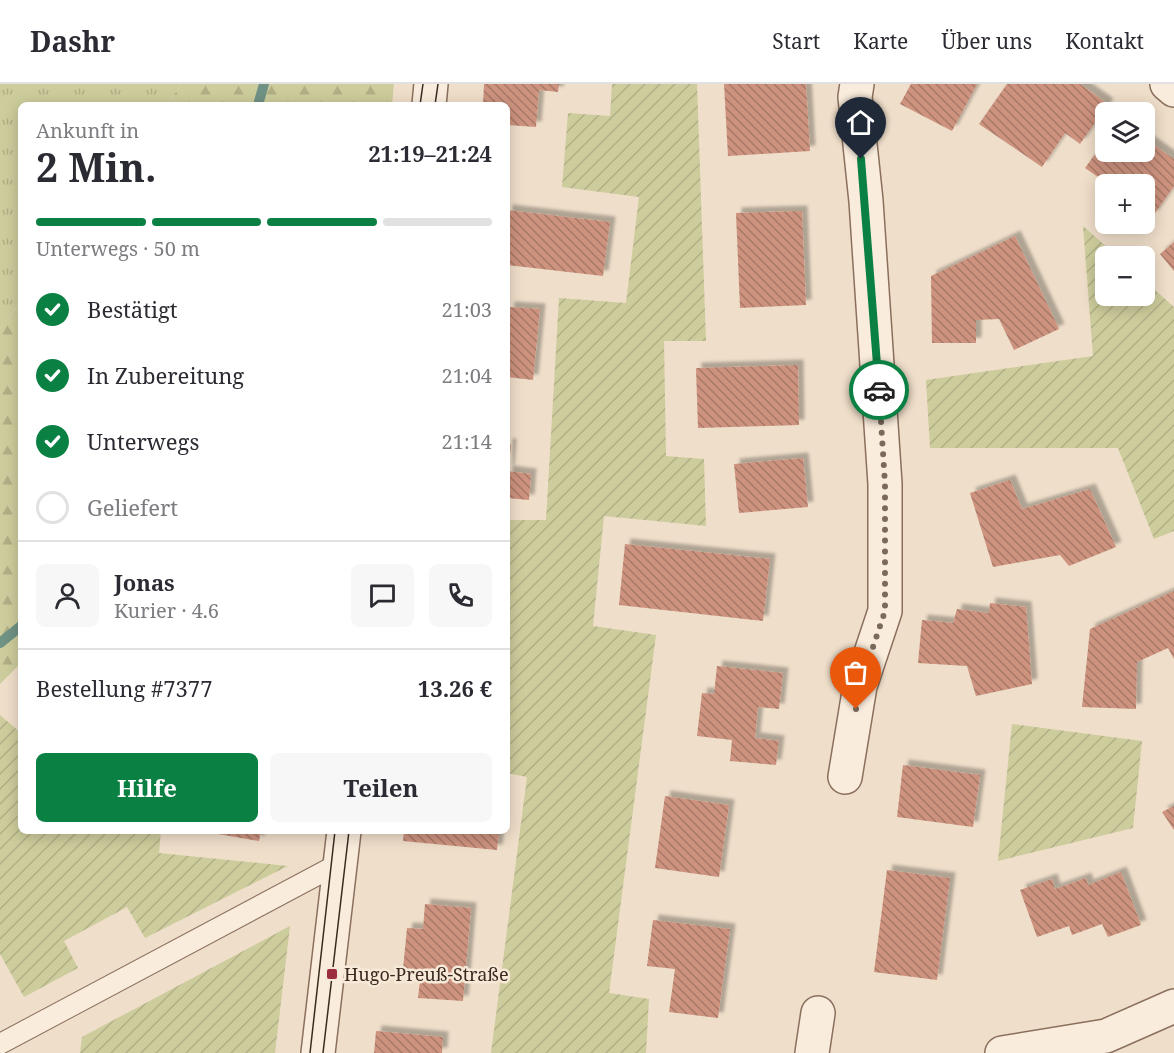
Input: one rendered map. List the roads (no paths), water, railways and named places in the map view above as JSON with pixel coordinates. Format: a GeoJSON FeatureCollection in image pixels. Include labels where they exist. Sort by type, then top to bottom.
{"type":"FeatureCollection","features":[{"type":"Feature","properties":{"kind":"street"},"geometry":{"type":"LineString","coordinates":[[429,102],[431,84]]}},
{"type":"Feature","properties":{"kind":"street"},"geometry":{"type":"LineString","coordinates":[[845,777],[860,686],[885,611],[885,484],[866,201],[855,97],[857,84]]}},
{"type":"Feature","properties":{"kind":"street"},"geometry":{"type":"LineString","coordinates":[[1167,84],[1174,90]]}},
{"type":"Feature","properties":{"kind":"street"},"geometry":{"type":"LineString","coordinates":[[318,1053],[344,834]]}},
{"type":"Feature","properties":{"kind":"street"},"geometry":{"type":"LineString","coordinates":[[1002,1053],[1106,1036],[1174,1006]]}},
{"type":"Feature","properties":{"kind":"street"},"geometry":{"type":"LineString","coordinates":[[812,1053],[818,1013]]}},
{"type":"Feature","properties":{"kind":"lane"},"geometry":{"type":"LineString","coordinates":[[0,1044],[340,863]]}},
{"type":"Feature","properties":{"kind":"waterway"},"geometry":{"type":"LineString","coordinates":[[259,102],[264,84]]}},
{"type":"Feature","properties":{"kind":"waterway"},"geometry":{"type":"LineString","coordinates":[[0,643],[18,628]]}},
{"type":"Feature","properties":{"kind":"tram line"},"geometry":{"type":"LineString","coordinates":[[420,102],[423,84]]}},
{"type":"Feature","properties":{"kind":"tram line"},"geometry":{"type":"LineString","coordinates":[[435,102],[438,84]]}},
{"type":"Feature","properties":{"kind":"tram line"},"geometry":{"type":"LineString","coordinates":[[310,1053],[335,834]]}},
{"type":"Feature","properties":{"kind":"tram line"},"geometry":{"type":"LineString","coordinates":[[323,1053],[349,834]]}},
{"type":"Feature","properties":{"kind":"place","name":"Hugo-Preuß-Straße"},"geometry":{"type":"Point","coordinates":[332,974]}}]}
